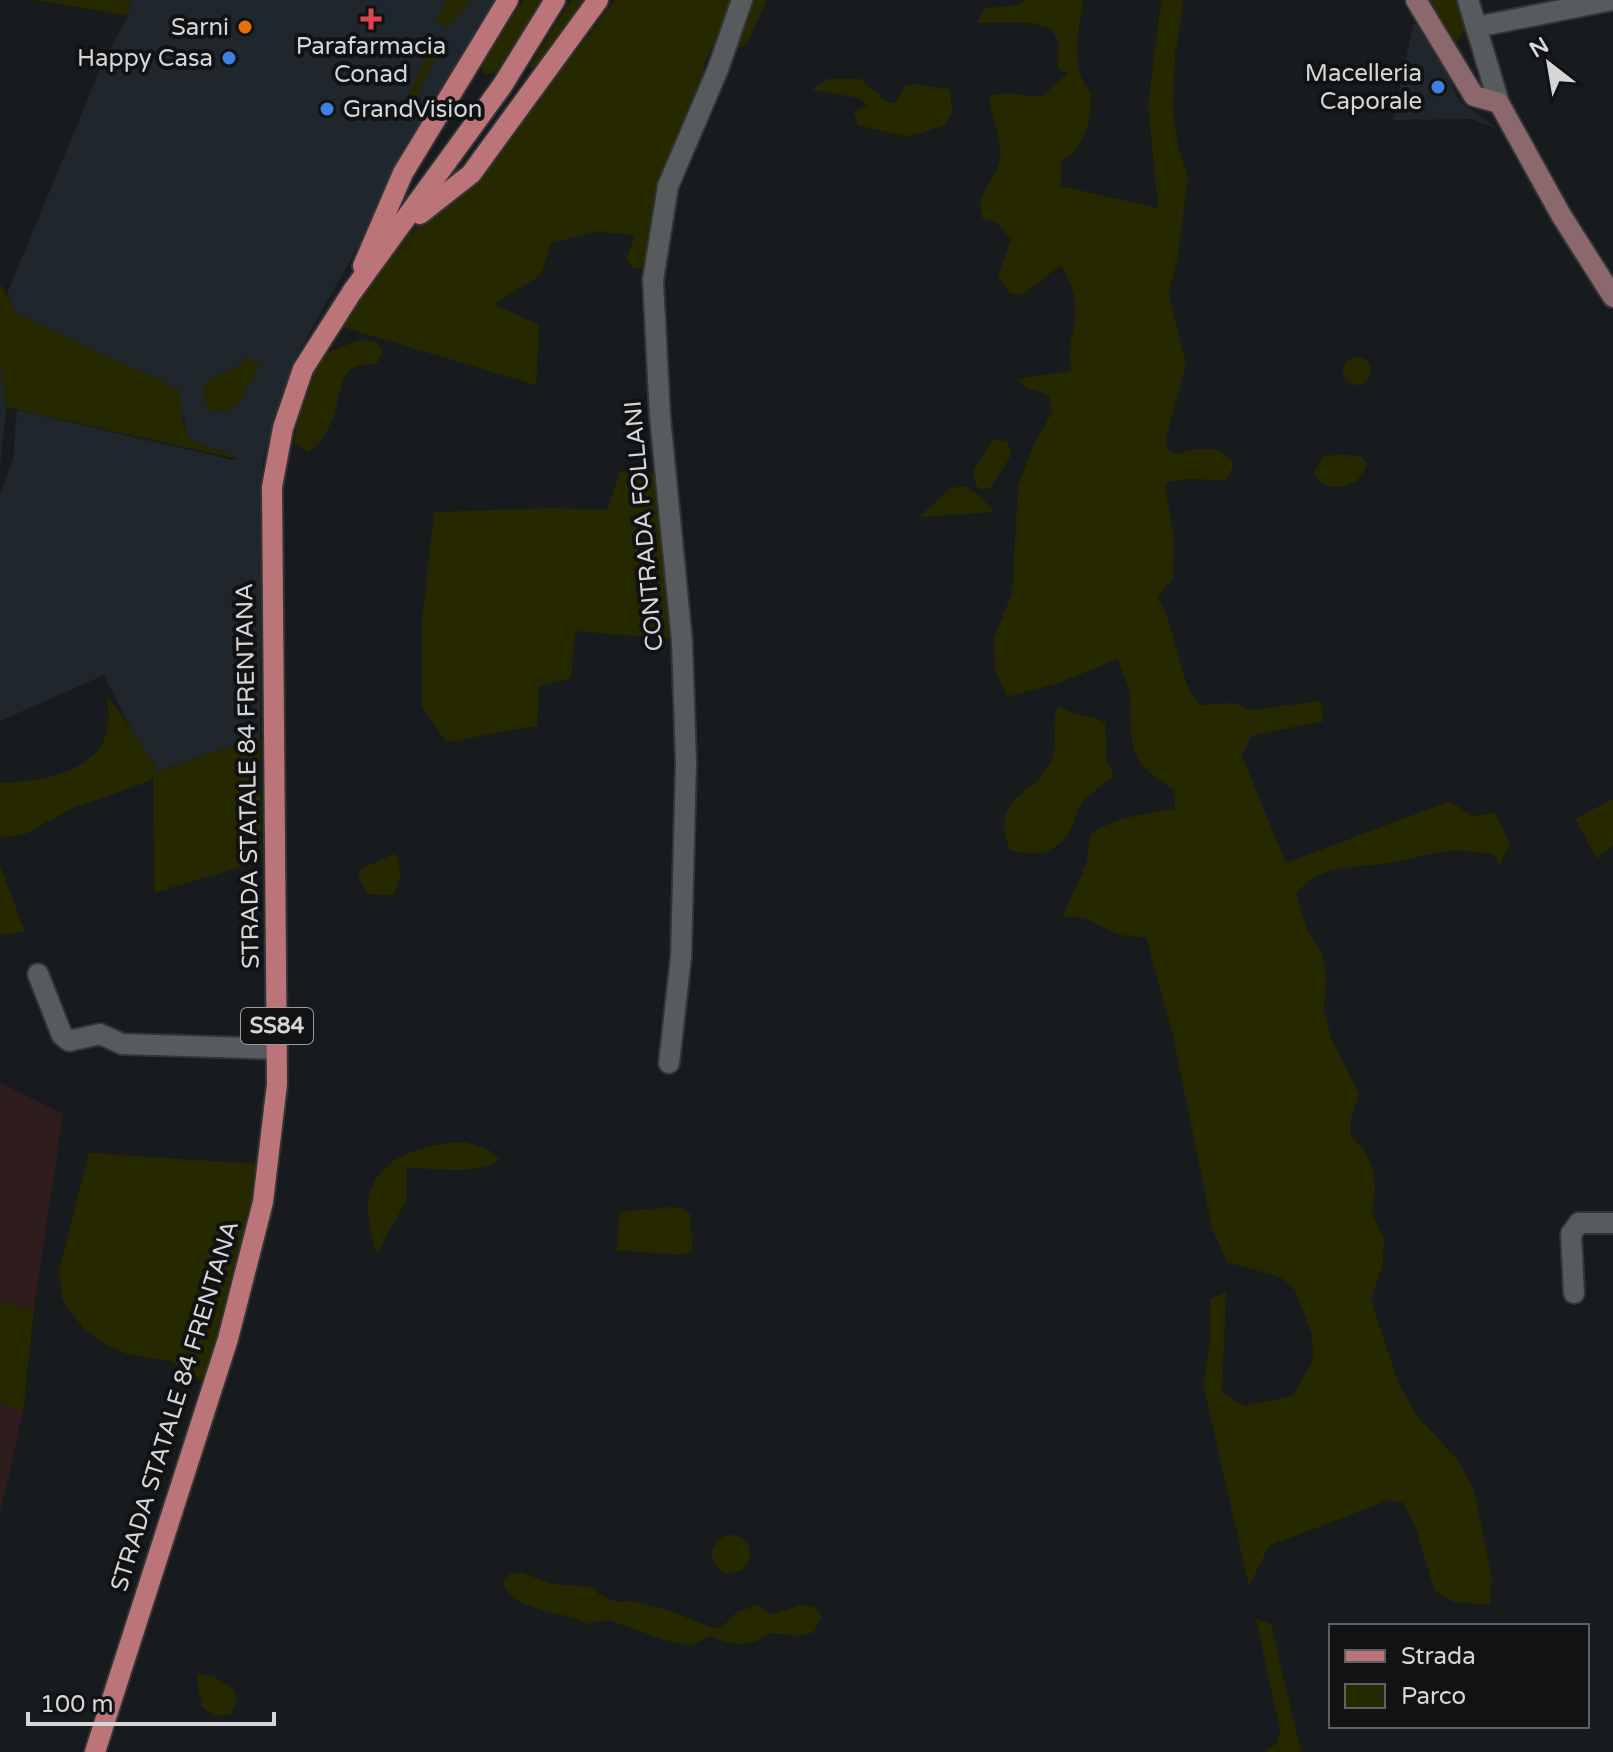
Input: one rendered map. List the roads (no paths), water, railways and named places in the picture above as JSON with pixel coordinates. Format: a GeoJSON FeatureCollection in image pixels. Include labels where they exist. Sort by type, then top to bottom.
{"type":"FeatureCollection","features":[{"type":"Feature","properties":{"kind":"main road"},"geometry":{"type":"LineString","coordinates":[[352,292],[403,173],[508,0]]}},
{"type":"Feature","properties":{"kind":"main road","name":"STRADA STATALE 84 FRENTANA"},"geometry":{"type":"LineString","coordinates":[[95,1752],[228,1339],[263,1202],[277,1084],[272,487],[283,428],[303,369],[352,292],[401,229],[502,86],[555,0]]}},
{"type":"Feature","properties":{"kind":"main road"},"geometry":{"type":"LineString","coordinates":[[401,229],[471,174],[598,0]]}},
{"type":"Feature","properties":{"kind":"main road"},"geometry":{"type":"LineString","coordinates":[[1416,0],[1474,96],[1499,103],[1561,215],[1613,297]]}},
{"type":"Feature","properties":{"kind":"street","name":"CONTRADA FOLLANI"},"geometry":{"type":"LineString","coordinates":[[669,1063],[681,957],[686,763],[682,641],[659,403],[653,280],[668,186],[718,69],[742,0]]}},
{"type":"Feature","properties":{"kind":"street"},"geometry":{"type":"LineString","coordinates":[[1468,0],[1499,103]]}},
{"type":"Feature","properties":{"kind":"street"},"geometry":{"type":"LineString","coordinates":[[1476,27],[1612,0]]}},
{"type":"Feature","properties":{"kind":"street"},"geometry":{"type":"LineString","coordinates":[[38,974],[62,1035],[69,1041],[100,1034],[122,1044],[277,1049]]}},
{"type":"Feature","properties":{"kind":"street"},"geometry":{"type":"LineString","coordinates":[[1574,1293],[1571,1234],[1579,1223],[1613,1223]]}},
{"type":"Feature","properties":{"kind":"place","name":"Parafarmacia Conad"},"geometry":{"type":"Point","coordinates":[371,19]}},
{"type":"Feature","properties":{"kind":"place","name":"Sarni"},"geometry":{"type":"Point","coordinates":[245,27]}},
{"type":"Feature","properties":{"kind":"place","name":"Happy Casa"},"geometry":{"type":"Point","coordinates":[229,58]}},
{"type":"Feature","properties":{"kind":"place","name":"Macelleria Caporale"},"geometry":{"type":"Point","coordinates":[1438,87]}},
{"type":"Feature","properties":{"kind":"place","name":"GrandVision"},"geometry":{"type":"Point","coordinates":[327,109]}}]}
